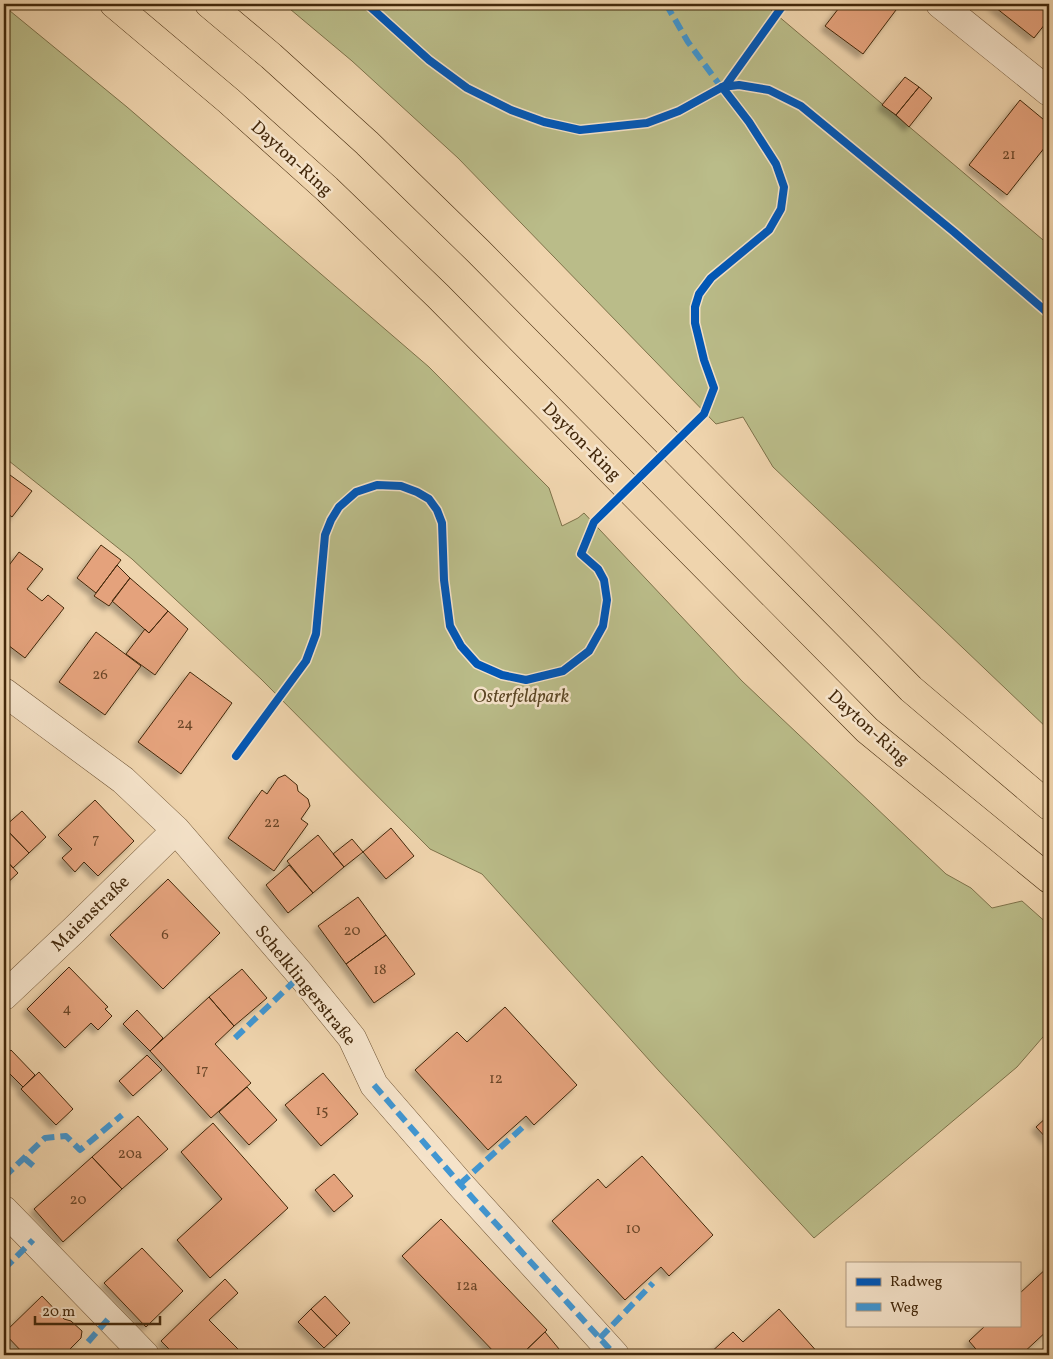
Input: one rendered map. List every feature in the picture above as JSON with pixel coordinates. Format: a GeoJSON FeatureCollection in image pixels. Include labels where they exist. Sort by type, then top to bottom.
{"type":"FeatureCollection","features":[{"type":"Feature","properties":{"kind":"highway","name":"Dayton-Ring"},"geometry":{"type":"LineString","coordinates":[[114,4],[327,188],[444,303],[867,730],[1049,879]]}},
{"type":"Feature","properties":{"kind":"highway"},"geometry":{"type":"LineString","coordinates":[[210,4],[271,56],[367,143],[479,252],[911,689],[1049,806]]}},
{"type":"Feature","properties":{"kind":"street"},"geometry":{"type":"LineString","coordinates":[[940,4],[1049,92]]}},
{"type":"Feature","properties":{"kind":"street","name":"Schelklingerstraße"},"geometry":{"type":"LineString","coordinates":[[4,692],[123,780],[176,830],[301,975],[349,1034],[374,1085],[614,1355]]}},
{"type":"Feature","properties":{"kind":"street","name":"Maienstraße"},"geometry":{"type":"LineString","coordinates":[[4,996],[176,830]]}},
{"type":"Feature","properties":{"kind":"street"},"geometry":{"type":"LineString","coordinates":[[4,1210],[145,1355]]}},
{"type":"Feature","properties":{"kind":"green space"},"geometry":{"type":"Polygon","coordinates":[[[284,4],[400,4],[408,10],[413,4],[764,4],[1049,245],[1049,730],[773,467],[743,417],[716,424],[458,158],[352,61],[284,4]]]}},
{"type":"Feature","properties":{"kind":"green space","name":"Osterfeldpark"},"geometry":{"type":"Polygon","coordinates":[[[4,6],[127,107],[429,367],[549,488],[562,526],[584,513],[742,681],[946,874],[971,888],[992,908],[1022,901],[1049,925],[1049,1030],[1017,1067],[814,1238],[659,1071],[482,874],[430,849],[261,679],[132,559],[4,457],[4,6]]]}},
{"type":"Feature","properties":{"kind":"building"},"geometry":{"type":"Polygon","coordinates":[[[842,4],[896,4],[899,6],[863,54],[825,26],[842,4]]]}},
{"type":"Feature","properties":{"kind":"building"},"geometry":{"type":"Polygon","coordinates":[[[991,4],[1049,4],[1049,19],[1034,38],[991,4]]]}},
{"type":"Feature","properties":{"kind":"building"},"geometry":{"type":"Polygon","coordinates":[[[905,77],[919,87],[896,115],[882,105],[905,77]]]}},
{"type":"Feature","properties":{"kind":"building"},"geometry":{"type":"Polygon","coordinates":[[[919,87],[932,98],[909,127],[896,115],[919,87]]]}},
{"type":"Feature","properties":{"kind":"building"},"geometry":{"type":"Polygon","coordinates":[[[1020,100],[1049,124],[1049,142],[1007,195],[969,165],[1020,100]]]}},
{"type":"Feature","properties":{"kind":"building"},"geometry":{"type":"Polygon","coordinates":[[[10,475],[32,491],[12,517],[4,511],[4,484],[10,475]]]}},
{"type":"Feature","properties":{"kind":"building"},"geometry":{"type":"Polygon","coordinates":[[[101,545],[121,560],[96,593],[77,578],[101,545]]]}},
{"type":"Feature","properties":{"kind":"building"},"geometry":{"type":"Polygon","coordinates":[[[19,552],[43,569],[27,589],[42,601],[48,595],[64,608],[25,658],[4,642],[4,572],[19,552]]]}},
{"type":"Feature","properties":{"kind":"building"},"geometry":{"type":"Polygon","coordinates":[[[117,565],[130,578],[109,606],[94,596],[117,565]]]}},
{"type":"Feature","properties":{"kind":"building"},"geometry":{"type":"Polygon","coordinates":[[[130,578],[168,611],[149,633],[112,601],[130,578]]]}},
{"type":"Feature","properties":{"kind":"building"},"geometry":{"type":"Polygon","coordinates":[[[168,611],[188,629],[155,675],[126,654],[145,629],[149,633],[168,611]]]}},
{"type":"Feature","properties":{"kind":"building"},"geometry":{"type":"Polygon","coordinates":[[[96,632],[141,666],[105,715],[59,682],[96,632]]]}},
{"type":"Feature","properties":{"kind":"building"},"geometry":{"type":"Polygon","coordinates":[[[190,672],[232,703],[181,774],[138,742],[190,672]]]}},
{"type":"Feature","properties":{"kind":"building"},"geometry":{"type":"Polygon","coordinates":[[[285,775],[297,785],[298,791],[308,799],[310,806],[301,819],[308,824],[274,871],[228,838],[262,790],[267,794],[278,778],[285,775]]]}},
{"type":"Feature","properties":{"kind":"building"},"geometry":{"type":"Polygon","coordinates":[[[95,800],[134,841],[98,876],[84,862],[75,872],[62,858],[72,849],[58,835],[95,800]]]}},
{"type":"Feature","properties":{"kind":"building"},"geometry":{"type":"Polygon","coordinates":[[[22,811],[46,837],[29,853],[4,827],[22,811]]]}},
{"type":"Feature","properties":{"kind":"building"},"geometry":{"type":"Polygon","coordinates":[[[4,827],[29,853],[13,868],[4,858],[4,827]]]}},
{"type":"Feature","properties":{"kind":"building"},"geometry":{"type":"Polygon","coordinates":[[[391,828],[414,856],[386,879],[363,852],[391,828]]]}},
{"type":"Feature","properties":{"kind":"building"},"geometry":{"type":"Polygon","coordinates":[[[318,835],[344,867],[313,893],[287,861],[318,835]]]}},
{"type":"Feature","properties":{"kind":"building"},"geometry":{"type":"Polygon","coordinates":[[[352,839],[363,852],[344,867],[333,854],[352,839]]]}},
{"type":"Feature","properties":{"kind":"building"},"geometry":{"type":"Polygon","coordinates":[[[4,858],[18,873],[4,886],[4,858]]]}},
{"type":"Feature","properties":{"kind":"building"},"geometry":{"type":"Polygon","coordinates":[[[289,865],[313,893],[288,913],[266,885],[289,865]]]}},
{"type":"Feature","properties":{"kind":"building"},"geometry":{"type":"Polygon","coordinates":[[[168,879],[220,933],[163,989],[110,935],[168,879]]]}},
{"type":"Feature","properties":{"kind":"building"},"geometry":{"type":"Polygon","coordinates":[[[358,897],[386,935],[346,964],[318,926],[358,897]]]}},
{"type":"Feature","properties":{"kind":"building"},"geometry":{"type":"Polygon","coordinates":[[[386,935],[415,974],[374,1003],[346,964],[386,935]]]}},
{"type":"Feature","properties":{"kind":"building"},"geometry":{"type":"Polygon","coordinates":[[[69,967],[108,1007],[105,1009],[112,1016],[98,1030],[91,1023],[65,1048],[27,1009],[69,967]]]}},
{"type":"Feature","properties":{"kind":"building"},"geometry":{"type":"Polygon","coordinates":[[[242,969],[267,998],[234,1026],[209,997],[242,969]]]}},
{"type":"Feature","properties":{"kind":"building"},"geometry":{"type":"Polygon","coordinates":[[[209,997],[234,1026],[215,1044],[251,1083],[211,1118],[150,1051],[209,997]]]}},
{"type":"Feature","properties":{"kind":"building"},"geometry":{"type":"Polygon","coordinates":[[[505,1007],[577,1085],[534,1125],[526,1116],[488,1150],[415,1070],[457,1032],[467,1042],[505,1007]]]}},
{"type":"Feature","properties":{"kind":"building"},"geometry":{"type":"Polygon","coordinates":[[[137,1010],[163,1038],[150,1051],[123,1024],[137,1010]]]}},
{"type":"Feature","properties":{"kind":"building"},"geometry":{"type":"Polygon","coordinates":[[[11,1050],[35,1075],[23,1087],[4,1068],[4,1056],[11,1050]]]}},
{"type":"Feature","properties":{"kind":"building"},"geometry":{"type":"Polygon","coordinates":[[[147,1055],[162,1070],[133,1096],[119,1081],[147,1055]]]}},
{"type":"Feature","properties":{"kind":"building"},"geometry":{"type":"Polygon","coordinates":[[[39,1072],[73,1109],[56,1125],[21,1089],[39,1072]]]}},
{"type":"Feature","properties":{"kind":"building"},"geometry":{"type":"Polygon","coordinates":[[[323,1073],[358,1114],[321,1146],[285,1105],[323,1073]]]}},
{"type":"Feature","properties":{"kind":"building"},"geometry":{"type":"Polygon","coordinates":[[[247,1087],[277,1120],[249,1145],[219,1112],[247,1087]]]}},
{"type":"Feature","properties":{"kind":"building"},"geometry":{"type":"Polygon","coordinates":[[[1049,1115],[1049,1141],[1036,1127],[1049,1115]]]}},
{"type":"Feature","properties":{"kind":"building"},"geometry":{"type":"Polygon","coordinates":[[[138,1116],[168,1149],[122,1189],[92,1157],[138,1116]]]}},
{"type":"Feature","properties":{"kind":"building"},"geometry":{"type":"Polygon","coordinates":[[[213,1123],[288,1208],[210,1278],[177,1240],[222,1199],[181,1152],[213,1123]]]}},
{"type":"Feature","properties":{"kind":"building"},"geometry":{"type":"Polygon","coordinates":[[[642,1156],[713,1235],[669,1276],[661,1267],[625,1300],[552,1221],[598,1179],[606,1188],[642,1156]]]}},
{"type":"Feature","properties":{"kind":"building"},"geometry":{"type":"Polygon","coordinates":[[[92,1157],[122,1189],[63,1242],[34,1209],[92,1157]]]}},
{"type":"Feature","properties":{"kind":"building"},"geometry":{"type":"Polygon","coordinates":[[[334,1174],[353,1196],[334,1212],[315,1190],[334,1174]]]}},
{"type":"Feature","properties":{"kind":"building"},"geometry":{"type":"Polygon","coordinates":[[[441,1219],[547,1330],[521,1355],[497,1355],[402,1256],[441,1219]]]}},
{"type":"Feature","properties":{"kind":"building"},"geometry":{"type":"Polygon","coordinates":[[[142,1248],[183,1291],[146,1327],[104,1283],[142,1248]]]}},
{"type":"Feature","properties":{"kind":"building"},"geometry":{"type":"Polygon","coordinates":[[[1049,1266],[1049,1329],[1021,1355],[981,1355],[969,1341],[985,1326],[1020,1326],[1020,1293],[1049,1266]]]}},
{"type":"Feature","properties":{"kind":"building"},"geometry":{"type":"Polygon","coordinates":[[[225,1279],[238,1293],[209,1320],[238,1349],[232,1355],[175,1355],[161,1341],[225,1279]]]}},
{"type":"Feature","properties":{"kind":"building"},"geometry":{"type":"Polygon","coordinates":[[[42,1296],[64,1319],[71,1321],[82,1331],[81,1338],[64,1355],[25,1355],[4,1333],[42,1296]]]}},
{"type":"Feature","properties":{"kind":"building"},"geometry":{"type":"Polygon","coordinates":[[[325,1296],[350,1323],[337,1336],[311,1309],[325,1296]]]}},
{"type":"Feature","properties":{"kind":"building"},"geometry":{"type":"Polygon","coordinates":[[[311,1309],[337,1336],[324,1348],[298,1322],[311,1309]]]}},
{"type":"Feature","properties":{"kind":"building"},"geometry":{"type":"Polygon","coordinates":[[[779,1309],[820,1355],[708,1355],[733,1332],[743,1342],[779,1309]]]}},
{"type":"Feature","properties":{"kind":"building"},"geometry":{"type":"Polygon","coordinates":[[[545,1332],[564,1355],[521,1355],[545,1332]]]}},
{"type":"Feature","properties":{"kind":"marked path"},"geometry":{"type":"LineString","coordinates":[[666,4],[688,42],[724,91]]}},
{"type":"Feature","properties":{"kind":"marked path"},"geometry":{"type":"LineString","coordinates":[[235,1038],[301,975]]}},
{"type":"Feature","properties":{"kind":"marked path"},"geometry":{"type":"LineString","coordinates":[[374,1085],[460,1184],[615,1355]]}},
{"type":"Feature","properties":{"kind":"marked path"},"geometry":{"type":"LineString","coordinates":[[4,1177],[45,1138],[66,1136],[80,1150],[122,1115]]}},
{"type":"Feature","properties":{"kind":"marked path"},"geometry":{"type":"LineString","coordinates":[[460,1184],[523,1127]]}},
{"type":"Feature","properties":{"kind":"marked path"},"geometry":{"type":"LineString","coordinates":[[24,1158],[37,1169]]}},
{"type":"Feature","properties":{"kind":"marked path"},"geometry":{"type":"LineString","coordinates":[[4,1269],[33,1240]]}},
{"type":"Feature","properties":{"kind":"marked path"},"geometry":{"type":"LineString","coordinates":[[600,1338],[653,1283]]}},
{"type":"Feature","properties":{"kind":"marked path"},"geometry":{"type":"LineString","coordinates":[[88,1342],[109,1318]]}},
{"type":"Feature","properties":{"kind":"cycle path"},"geometry":{"type":"LineString","coordinates":[[367,4],[429,60],[467,88],[511,110],[544,122],[580,130],[647,123],[679,111],[726,85],[784,4]]}},
{"type":"Feature","properties":{"kind":"cycle path"},"geometry":{"type":"LineString","coordinates":[[722,87],[739,85],[769,90],[801,106],[954,232],[1049,314]]}},
{"type":"Feature","properties":{"kind":"cycle path"},"geometry":{"type":"LineString","coordinates":[[236,756],[306,661],[316,634],[325,535],[331,520],[339,507],[356,492],[377,485],[401,486],[417,492],[429,499],[437,510],[442,523],[444,580],[450,626],[461,646],[477,664],[502,675],[526,680],[563,671],[589,651],[603,626],[607,600],[604,580],[598,569],[581,554],[594,522],[704,414],[714,388],[704,360],[695,323],[695,307],[699,294],[711,278],[769,230],[781,209],[784,187],[776,164],[749,122],[722,87]]}}]}
